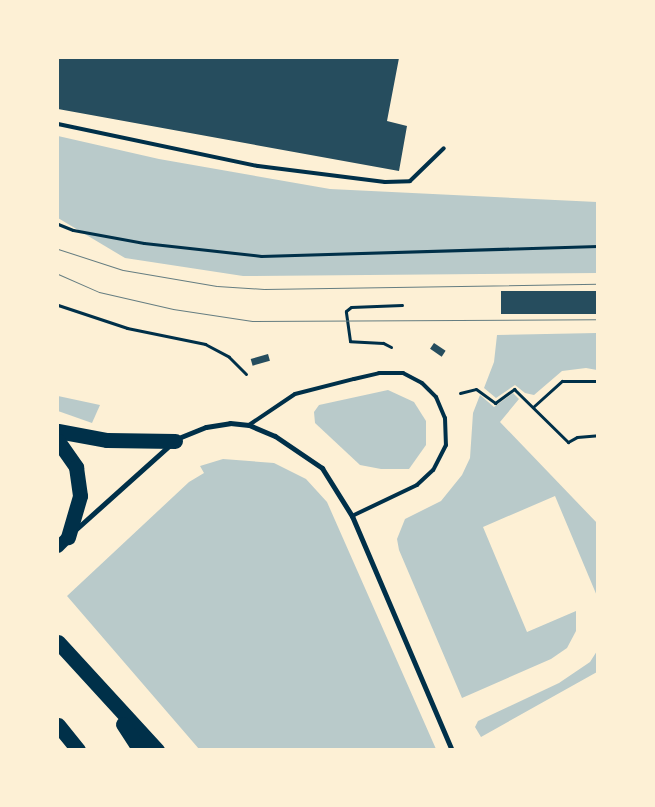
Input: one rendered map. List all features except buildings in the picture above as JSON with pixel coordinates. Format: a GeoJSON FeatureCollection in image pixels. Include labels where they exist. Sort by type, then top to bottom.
{"type":"FeatureCollection","features":[{"type":"Feature","properties":{"kind":"highway"},"geometry":{"type":"LineString","coordinates":[[58,431],[107,440],[174,441]]}},
{"type":"Feature","properties":{"kind":"highway"},"geometry":{"type":"LineString","coordinates":[[58,441],[76,466],[80,496],[63,542]]}},
{"type":"Feature","properties":{"kind":"highway"},"geometry":{"type":"LineString","coordinates":[[62,647],[158,750]]}},
{"type":"Feature","properties":{"kind":"highway"},"geometry":{"type":"LineString","coordinates":[[102,692],[140,750]]}},
{"type":"Feature","properties":{"kind":"highway"},"geometry":{"type":"LineString","coordinates":[[58,726],[78,750]]}},
{"type":"Feature","properties":{"kind":"street"},"geometry":{"type":"LineString","coordinates":[[63,542],[174,441],[206,427],[230,422],[249,425],[275,436],[322,468],[352,516],[452,750]]}},
{"type":"Feature","properties":{"kind":"lane"},"geometry":{"type":"LineString","coordinates":[[58,124],[258,166],[327,177],[385,182],[410,181],[444,148]]}},
{"type":"Feature","properties":{"kind":"lane"},"geometry":{"type":"LineString","coordinates":[[249,425],[296,394],[362,377],[403,373],[422,383],[436,397],[445,418],[446,445],[433,470],[416,485],[352,516]]}},
{"type":"Feature","properties":{"kind":"path"},"geometry":{"type":"LineString","coordinates":[[58,224],[73,230],[144,244],[260,256],[598,246]]}},
{"type":"Feature","properties":{"kind":"path"},"geometry":{"type":"LineString","coordinates":[[58,305],[126,328],[205,344],[224,353],[246,374]]}},
{"type":"Feature","properties":{"kind":"path"},"geometry":{"type":"LineString","coordinates":[[391,347],[375,342],[350,340],[346,311],[351,307],[402,305]]}},
{"type":"Feature","properties":{"kind":"path"},"geometry":{"type":"LineString","coordinates":[[533,407],[562,381],[598,380]]}},
{"type":"Feature","properties":{"kind":"path"},"geometry":{"type":"LineString","coordinates":[[460,393],[476,389],[495,403],[514,389],[568,442],[577,437],[598,435]]}},
{"type":"Feature","properties":{"kind":"shaded area"},"geometry":{"type":"Polygon","coordinates":[[[58,136],[159,159],[330,189],[597,202],[597,273],[243,276],[125,258],[58,218],[58,136]]]}},
{"type":"Feature","properties":{"kind":"shaded area"},"geometry":{"type":"Polygon","coordinates":[[[597,333],[597,370],[586,368],[562,371],[534,395],[525,393],[515,385],[496,398],[484,388],[494,362],[497,335],[597,333]]]}},
{"type":"Feature","properties":{"kind":"shaded area"},"geometry":{"type":"Polygon","coordinates":[[[388,390],[414,402],[426,421],[426,445],[409,469],[381,469],[360,465],[315,423],[314,412],[319,405],[388,390]]]}},
{"type":"Feature","properties":{"kind":"shaded area"},"geometry":{"type":"Polygon","coordinates":[[[513,393],[519,399],[500,422],[597,523],[597,596],[555,496],[483,527],[527,632],[576,611],[576,631],[567,648],[551,659],[462,698],[399,550],[397,539],[405,519],[441,501],[462,475],[470,458],[473,413],[480,395],[494,407],[513,393]]]}},
{"type":"Feature","properties":{"kind":"shaded area"},"geometry":{"type":"Polygon","coordinates":[[[58,396],[100,405],[92,423],[58,411],[58,396]]]}},
{"type":"Feature","properties":{"kind":"shaded area"},"geometry":{"type":"Polygon","coordinates":[[[223,459],[274,463],[306,479],[327,502],[436,749],[199,749],[67,596],[189,482],[204,473],[200,466],[223,459]]]}},
{"type":"Feature","properties":{"kind":"shaded area"},"geometry":{"type":"Polygon","coordinates":[[[597,651],[597,672],[481,737],[475,727],[478,721],[559,683],[590,662],[597,651]]]}},
{"type":"Feature","properties":{"kind":"tram line"},"geometry":{"type":"LineString","coordinates":[[58,249],[123,270],[217,286],[264,289],[598,284]]}},
{"type":"Feature","properties":{"kind":"tram line"},"geometry":{"type":"LineString","coordinates":[[58,274],[99,292],[173,309],[252,321],[598,319]]}}]}
